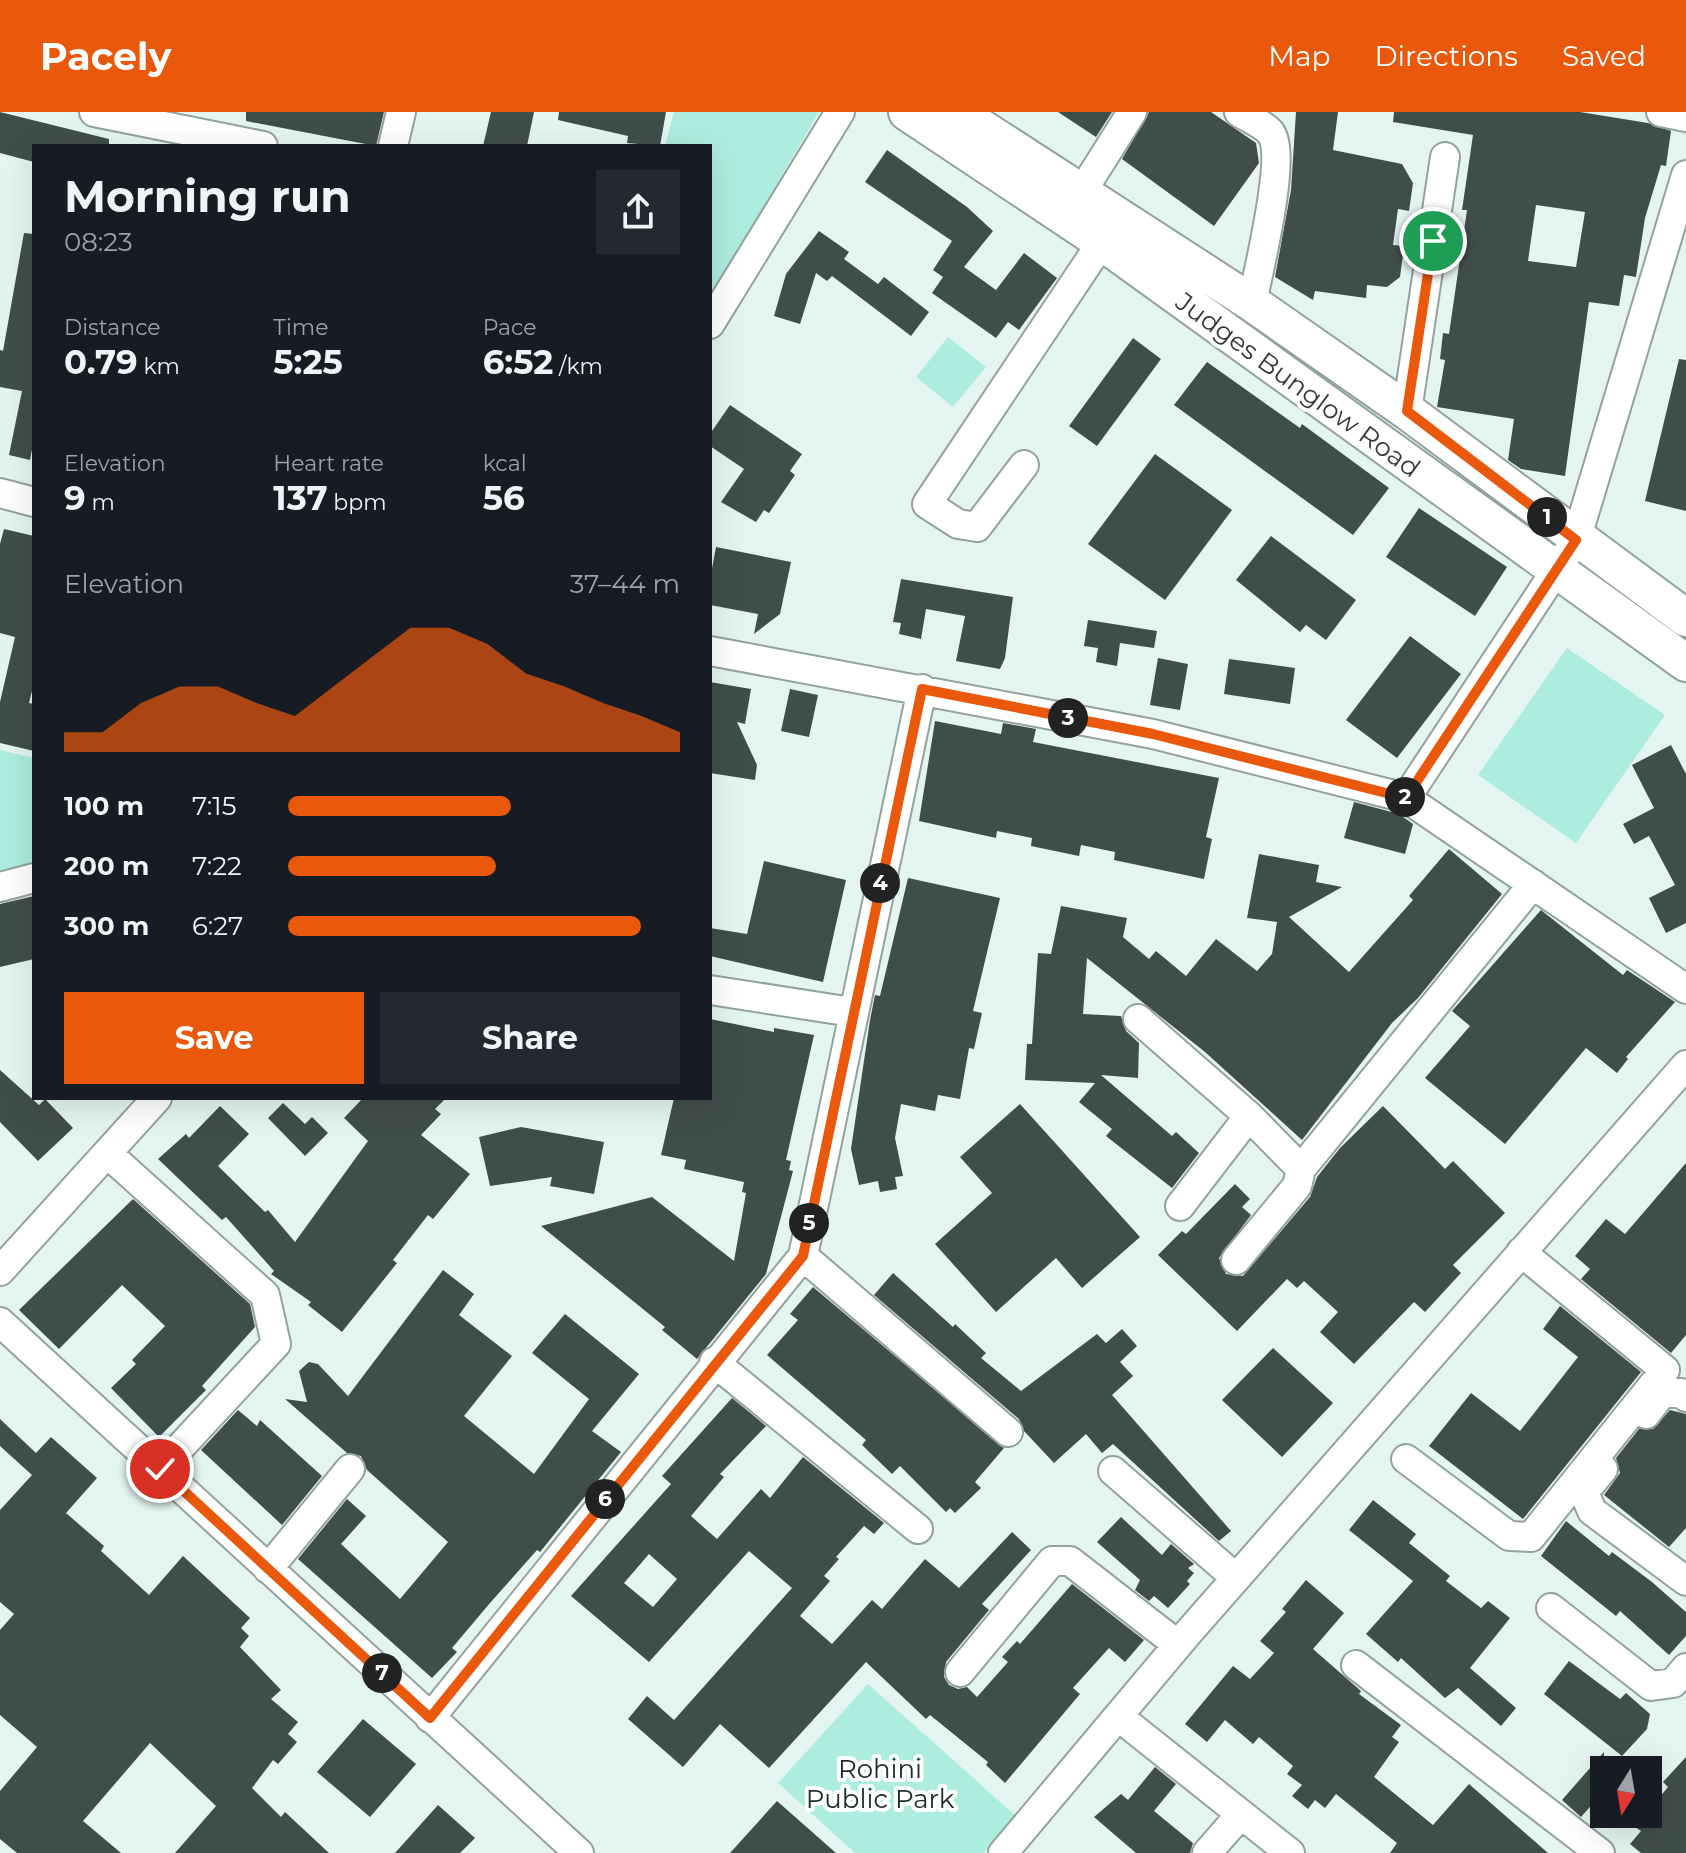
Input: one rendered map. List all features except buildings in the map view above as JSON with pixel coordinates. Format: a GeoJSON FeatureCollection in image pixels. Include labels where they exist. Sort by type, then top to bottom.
{"type":"FeatureCollection","features":[{"type":"Feature","properties":{"kind":"main road","name":"Judges Bunglow Road"},"geometry":{"type":"LineString","coordinates":[[907,112],[1102,242],[1554,571],[1686,663]]}},
{"type":"Feature","properties":{"kind":"main road","name":"Judges Bunglow Road"},"geometry":{"type":"LineString","coordinates":[[957,112],[1252,303],[1407,411],[1576,540],[1686,618]]}},
{"type":"Feature","properties":{"kind":"street"},"geometry":{"type":"LineString","coordinates":[[94,112],[253,144]]}},
{"type":"Feature","properties":{"kind":"street"},"geometry":{"type":"LineString","coordinates":[[393,144],[401,112]]}},
{"type":"Feature","properties":{"kind":"street"},"geometry":{"type":"LineString","coordinates":[[712,321],[840,112]]}},
{"type":"Feature","properties":{"kind":"street"},"geometry":{"type":"LineString","coordinates":[[1081,193],[1132,112]]}},
{"type":"Feature","properties":{"kind":"street"},"geometry":{"type":"LineString","coordinates":[[1239,112],[1276,122],[1276,178],[1252,303]]}},
{"type":"Feature","properties":{"kind":"street"},"geometry":{"type":"LineString","coordinates":[[1661,112],[1686,117]]}},
{"type":"Feature","properties":{"kind":"street"},"geometry":{"type":"LineString","coordinates":[[1407,411],[1445,157]]}},
{"type":"Feature","properties":{"kind":"street"},"geometry":{"type":"LineString","coordinates":[[1406,798],[1576,540],[1686,175]]}},
{"type":"Feature","properties":{"kind":"street"},"geometry":{"type":"LineString","coordinates":[[1024,465],[977,527],[958,524],[927,504],[1102,242]]}},
{"type":"Feature","properties":{"kind":"street"},"geometry":{"type":"LineString","coordinates":[[0,493],[32,501]]}},
{"type":"Feature","properties":{"kind":"street"},"geometry":{"type":"LineString","coordinates":[[712,651],[1153,734],[1406,798],[1686,989]]}},
{"type":"Feature","properties":{"kind":"street"},"geometry":{"type":"LineString","coordinates":[[430,1718],[714,1362],[803,1256],[922,689]]}},
{"type":"Feature","properties":{"kind":"street"},"geometry":{"type":"LineString","coordinates":[[0,887],[32,879]]}},
{"type":"Feature","properties":{"kind":"street"},"geometry":{"type":"LineString","coordinates":[[1236,1260],[1297,1186],[1301,1169],[1533,884]]}},
{"type":"Feature","properties":{"kind":"street"},"geometry":{"type":"LineString","coordinates":[[712,990],[852,1012]]}},
{"type":"Feature","properties":{"kind":"street"},"geometry":{"type":"LineString","coordinates":[[1138,1019],[1249,1116],[1301,1169]]}},
{"type":"Feature","properties":{"kind":"street"},"geometry":{"type":"LineString","coordinates":[[1003,1853],[1236,1578],[1686,1065]]}},
{"type":"Feature","properties":{"kind":"street"},"geometry":{"type":"LineString","coordinates":[[0,1271],[155,1100]]}},
{"type":"Feature","properties":{"kind":"street"},"geometry":{"type":"LineString","coordinates":[[1180,1206],[1249,1116]]}},
{"type":"Feature","properties":{"kind":"street"},"geometry":{"type":"LineString","coordinates":[[107,1153],[265,1295],[276,1344],[160,1469]]}},
{"type":"Feature","properties":{"kind":"street"},"geometry":{"type":"LineString","coordinates":[[1406,1459],[1509,1536],[1531,1537],[1665,1370],[1521,1252]]}},
{"type":"Feature","properties":{"kind":"street"},"geometry":{"type":"LineString","coordinates":[[803,1256],[1008,1432]]}},
{"type":"Feature","properties":{"kind":"street"},"geometry":{"type":"LineString","coordinates":[[0,1322],[579,1853]]}},
{"type":"Feature","properties":{"kind":"street"},"geometry":{"type":"LineString","coordinates":[[714,1362],[918,1529]]}},
{"type":"Feature","properties":{"kind":"street"},"geometry":{"type":"LineString","coordinates":[[1686,1397],[1681,1393],[1662,1393],[1584,1492],[1592,1511],[1686,1581]]}},
{"type":"Feature","properties":{"kind":"street"},"geometry":{"type":"LineString","coordinates":[[268,1569],[350,1469]]}},
{"type":"Feature","properties":{"kind":"street"},"geometry":{"type":"LineString","coordinates":[[1113,1471],[1236,1578]]}},
{"type":"Feature","properties":{"kind":"street"},"geometry":{"type":"LineString","coordinates":[[960,1672],[1052,1561],[1070,1561],[1178,1645]]}},
{"type":"Feature","properties":{"kind":"street"},"geometry":{"type":"LineString","coordinates":[[1551,1608],[1651,1686],[1673,1683],[1686,1668]]}},
{"type":"Feature","properties":{"kind":"street"},"geometry":{"type":"LineString","coordinates":[[1356,1665],[1600,1853]]}},
{"type":"Feature","properties":{"kind":"street"},"geometry":{"type":"LineString","coordinates":[[1119,1717],[1290,1853]]}},
{"type":"Feature","properties":{"kind":"street"},"geometry":{"type":"LineString","coordinates":[[1207,1853],[1241,1814]]}},
{"type":"Feature","properties":{"kind":"green space"},"geometry":{"type":"Polygon","coordinates":[[[674,112],[819,112],[712,295],[712,144],[666,144],[674,112]]]}},
{"type":"Feature","properties":{"kind":"green space"},"geometry":{"type":"Polygon","coordinates":[[[948,337],[986,367],[953,407],[916,377],[948,337]]]}},
{"type":"Feature","properties":{"kind":"green space"},"geometry":{"type":"Polygon","coordinates":[[[1567,648],[1665,715],[1576,843],[1478,775],[1567,648]]]}},
{"type":"Feature","properties":{"kind":"green space"},"geometry":{"type":"Polygon","coordinates":[[[0,750],[32,758],[32,871],[0,879],[0,750]]]}},
{"type":"Feature","properties":{"kind":"green space","name":"Rohini Public Park"},"geometry":{"type":"Polygon","coordinates":[[[868,1684],[1017,1817],[984,1853],[855,1853],[778,1783],[868,1684]]]}},
{"type":"Feature","properties":{"kind":"route"},"geometry":{"type":"LineString","coordinates":[[160,1469],[430,1718],[755,1311],[803,1256],[922,689],[1153,734],[1406,798],[1576,540],[1407,411],[1433,241]]}}]}
